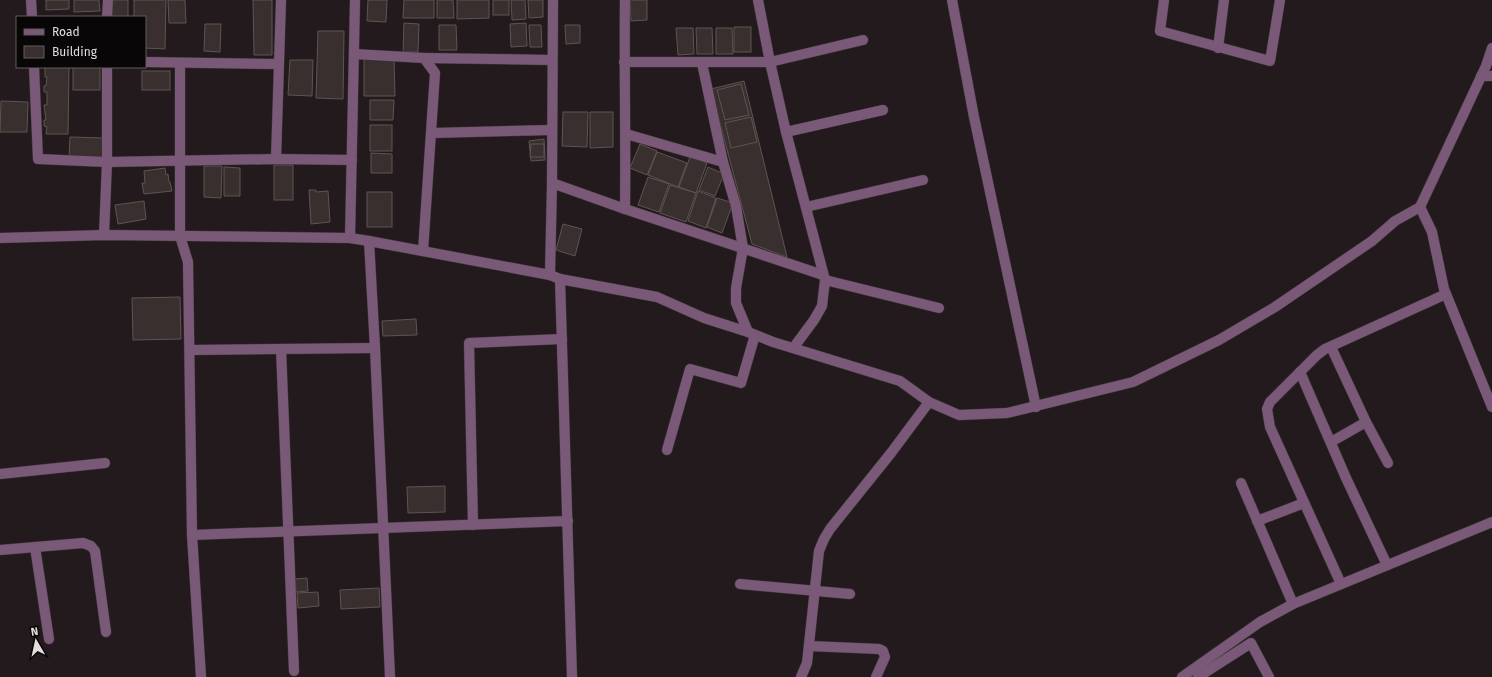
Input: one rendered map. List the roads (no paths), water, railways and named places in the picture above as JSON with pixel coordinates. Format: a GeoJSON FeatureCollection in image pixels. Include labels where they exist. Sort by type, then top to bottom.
{"type":"FeatureCollection","features":[{"type":"Feature","properties":{"kind":"street"},"geometry":{"type":"LineString","coordinates":[[31,0],[32,16]]}},
{"type":"Feature","properties":{"kind":"street"},"geometry":{"type":"LineString","coordinates":[[107,16],[108,0]]}},
{"type":"Feature","properties":{"kind":"street"},"geometry":{"type":"LineString","coordinates":[[276,159],[281,0]]}},
{"type":"Feature","properties":{"kind":"street"},"geometry":{"type":"LineString","coordinates":[[350,238],[355,0]]}},
{"type":"Feature","properties":{"kind":"street"},"geometry":{"type":"LineString","coordinates":[[550,275],[553,0]]}},
{"type":"Feature","properties":{"kind":"street"},"geometry":{"type":"LineString","coordinates":[[625,0],[625,209]]}},
{"type":"Feature","properties":{"kind":"street"},"geometry":{"type":"LineString","coordinates":[[758,0],[786,132],[824,278],[822,306],[794,348]]}},
{"type":"Feature","properties":{"kind":"street"},"geometry":{"type":"LineString","coordinates":[[952,0],[974,117],[1036,406]]}},
{"type":"Feature","properties":{"kind":"street"},"geometry":{"type":"LineString","coordinates":[[1164,0],[1160,31],[1270,61],[1280,0]]}},
{"type":"Feature","properties":{"kind":"street"},"geometry":{"type":"LineString","coordinates":[[1218,48],[1224,0]]}},
{"type":"Feature","properties":{"kind":"street"},"geometry":{"type":"LineString","coordinates":[[624,62],[770,62],[863,40]]}},
{"type":"Feature","properties":{"kind":"street"},"geometry":{"type":"LineString","coordinates":[[0,238],[104,235],[350,238],[369,241],[657,297],[704,318],[900,381],[929,402],[959,415],[1007,413],[1133,382],[1219,340],[1275,307],[1372,241],[1395,221],[1420,207],[1486,66],[1492,48]]}},
{"type":"Feature","properties":{"kind":"street"},"geometry":{"type":"LineString","coordinates":[[354,54],[424,58],[552,60]]}},
{"type":"Feature","properties":{"kind":"street"},"geometry":{"type":"LineString","coordinates":[[423,251],[435,73],[424,58]]}},
{"type":"Feature","properties":{"kind":"street"},"geometry":{"type":"LineString","coordinates":[[146,62],[278,64]]}},
{"type":"Feature","properties":{"kind":"street"},"geometry":{"type":"LineString","coordinates":[[180,62],[180,236],[188,262],[192,535],[201,677]]}},
{"type":"Feature","properties":{"kind":"street"},"geometry":{"type":"LineString","coordinates":[[667,450],[690,368],[741,383],[752,333],[736,303],[736,288],[742,248],[736,206],[723,162],[702,63]]}},
{"type":"Feature","properties":{"kind":"street"},"geometry":{"type":"LineString","coordinates":[[34,68],[38,159],[107,162],[276,159],[352,160]]}},
{"type":"Feature","properties":{"kind":"street"},"geometry":{"type":"LineString","coordinates":[[104,235],[107,162],[107,68]]}},
{"type":"Feature","properties":{"kind":"street"},"geometry":{"type":"LineString","coordinates":[[1481,76],[1492,76]]}},
{"type":"Feature","properties":{"kind":"street"},"geometry":{"type":"LineString","coordinates":[[786,132],[883,110]]}},
{"type":"Feature","properties":{"kind":"street"},"geometry":{"type":"LineString","coordinates":[[432,133],[552,130]]}},
{"type":"Feature","properties":{"kind":"street"},"geometry":{"type":"LineString","coordinates":[[626,134],[723,162]]}},
{"type":"Feature","properties":{"kind":"street"},"geometry":{"type":"LineString","coordinates":[[806,207],[923,180]]}},
{"type":"Feature","properties":{"kind":"street"},"geometry":{"type":"LineString","coordinates":[[552,183],[742,248],[824,278],[939,308]]}},
{"type":"Feature","properties":{"kind":"street"},"geometry":{"type":"LineString","coordinates":[[1420,207],[1432,232],[1446,294],[1492,407]]}},
{"type":"Feature","properties":{"kind":"street"},"geometry":{"type":"LineString","coordinates":[[369,241],[390,677]]}},
{"type":"Feature","properties":{"kind":"street"},"geometry":{"type":"LineString","coordinates":[[560,279],[572,677]]}},
{"type":"Feature","properties":{"kind":"street"},"geometry":{"type":"LineString","coordinates":[[1341,584],[1270,427],[1267,409],[1270,402],[1317,355],[1330,346],[1446,294]]}},
{"type":"Feature","properties":{"kind":"street"},"geometry":{"type":"LineString","coordinates":[[473,525],[469,343],[562,339]]}},
{"type":"Feature","properties":{"kind":"street"},"geometry":{"type":"LineString","coordinates":[[1330,346],[1366,422],[1388,463]]}},
{"type":"Feature","properties":{"kind":"street"},"geometry":{"type":"LineString","coordinates":[[190,350],[375,348]]}},
{"type":"Feature","properties":{"kind":"street"},"geometry":{"type":"LineString","coordinates":[[281,349],[287,531],[294,671]]}},
{"type":"Feature","properties":{"kind":"street"},"geometry":{"type":"LineString","coordinates":[[1300,372],[1346,478],[1387,565]]}},
{"type":"Feature","properties":{"kind":"street"},"geometry":{"type":"LineString","coordinates":[[801,677],[807,663],[819,551],[824,539],[830,528],[891,453],[929,402]]}},
{"type":"Feature","properties":{"kind":"street"},"geometry":{"type":"LineString","coordinates":[[1331,442],[1366,422]]}},
{"type":"Feature","properties":{"kind":"street"},"geometry":{"type":"LineString","coordinates":[[0,474],[105,463]]}},
{"type":"Feature","properties":{"kind":"street"},"geometry":{"type":"LineString","coordinates":[[1241,484],[1293,604]]}},
{"type":"Feature","properties":{"kind":"street"},"geometry":{"type":"LineString","coordinates":[[1257,521],[1304,503]]}},
{"type":"Feature","properties":{"kind":"street"},"geometry":{"type":"LineString","coordinates":[[192,535],[568,521]]}},
{"type":"Feature","properties":{"kind":"street"},"geometry":{"type":"LineString","coordinates":[[1182,677],[1260,622],[1293,604],[1492,522]]}},
{"type":"Feature","properties":{"kind":"street"},"geometry":{"type":"LineString","coordinates":[[0,550],[83,543],[91,546],[95,551],[106,632]]}},
{"type":"Feature","properties":{"kind":"street"},"geometry":{"type":"LineString","coordinates":[[35,547],[49,639]]}},
{"type":"Feature","properties":{"kind":"street"},"geometry":{"type":"LineString","coordinates":[[740,584],[850,594]]}},
{"type":"Feature","properties":{"kind":"street"},"geometry":{"type":"LineString","coordinates":[[1198,677],[1251,643],[1269,677]]}},
{"type":"Feature","properties":{"kind":"street"},"geometry":{"type":"LineString","coordinates":[[809,646],[879,648],[883,651],[885,657],[876,677]]}}]}
